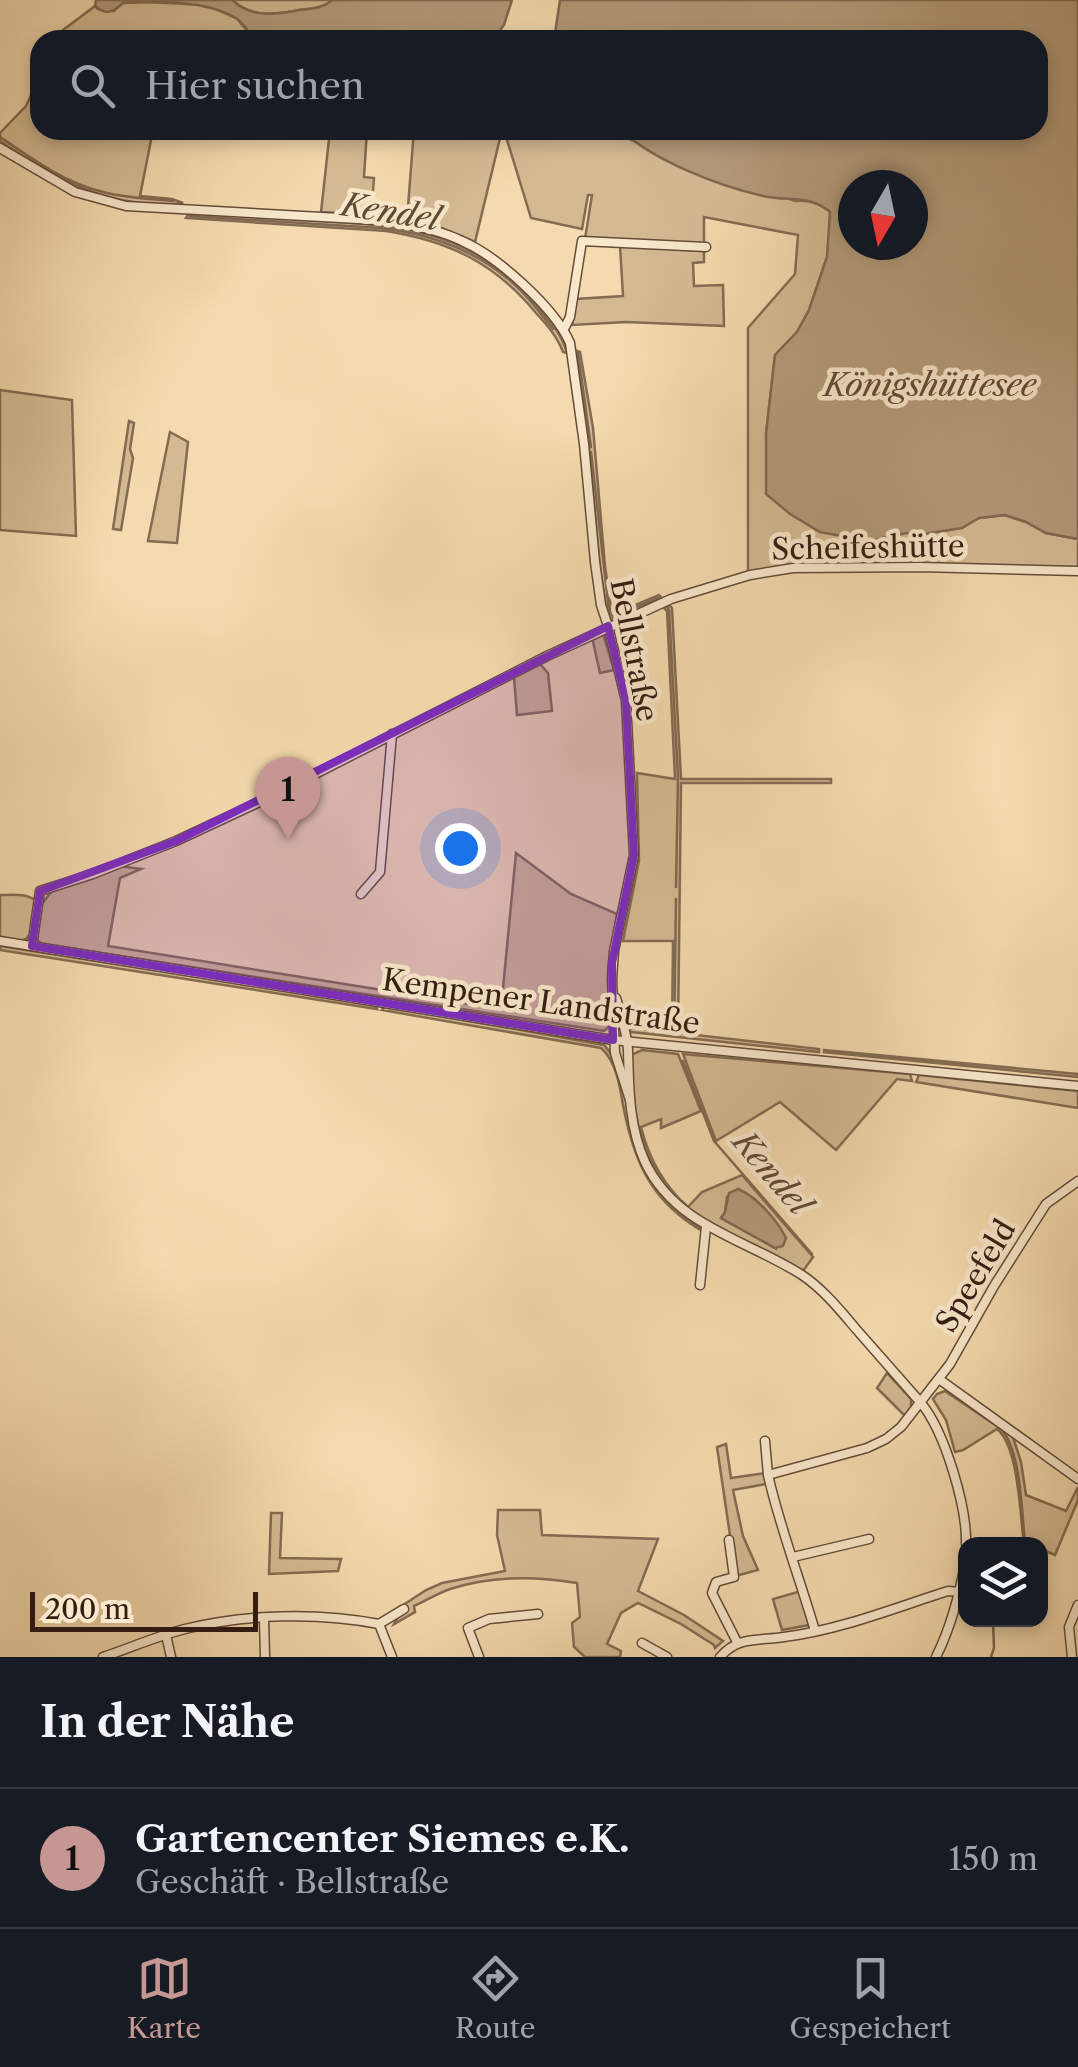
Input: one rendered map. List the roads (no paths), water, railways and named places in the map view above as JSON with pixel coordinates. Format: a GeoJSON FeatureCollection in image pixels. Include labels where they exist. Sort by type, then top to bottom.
{"type":"FeatureCollection","features":[{"type":"Feature","properties":{"kind":"street","name":"Bellstraße"},"geometry":{"type":"LineString","coordinates":[[0,148],[76,192],[126,206],[394,221],[432,229],[465,242],[499,264],[564,329],[570,343],[584,444],[601,604],[626,700],[634,855],[614,950],[613,1040],[639,1148],[656,1182],[678,1206],[706,1226],[803,1276],[829,1298],[921,1403],[948,1459],[966,1537]]}},
{"type":"Feature","properties":{"kind":"street","name":"Bellstraße"},"geometry":{"type":"LineString","coordinates":[[564,329],[570,316],[582,242],[706,247]]}},
{"type":"Feature","properties":{"kind":"street","name":"Scheifeshütte"},"geometry":{"type":"LineString","coordinates":[[595,632],[670,599],[750,574],[793,568],[1078,571]]}},
{"type":"Feature","properties":{"kind":"street","name":"Bellstraße"},"geometry":{"type":"LineString","coordinates":[[32,946],[40,891],[176,841],[266,799],[595,632]]}},
{"type":"Feature","properties":{"kind":"street"},"geometry":{"type":"LineString","coordinates":[[361,894],[380,872],[392,734]]}},
{"type":"Feature","properties":{"kind":"street","name":"Kempener Landstraße"},"geometry":{"type":"LineString","coordinates":[[0,941],[626,1042],[1078,1086]]}},
{"type":"Feature","properties":{"kind":"street","name":"Bellstraße"},"geometry":{"type":"LineString","coordinates":[[612,979],[626,1042],[630,1100]]}},
{"type":"Feature","properties":{"kind":"street","name":"Speefeld"},"geometry":{"type":"LineString","coordinates":[[768,1475],[876,1444],[901,1426],[939,1380],[1046,1204],[1078,1181]]}},
{"type":"Feature","properties":{"kind":"street"},"geometry":{"type":"LineString","coordinates":[[700,1285],[706,1226]]}},
{"type":"Feature","properties":{"kind":"street"},"geometry":{"type":"LineString","coordinates":[[939,1380],[1078,1479]]}},
{"type":"Feature","properties":{"kind":"street"},"geometry":{"type":"LineString","coordinates":[[764,1440],[779,1522],[815,1632]]}},
{"type":"Feature","properties":{"kind":"street"},"geometry":{"type":"LineString","coordinates":[[793,1558],[869,1539]]}},
{"type":"Feature","properties":{"kind":"street"},"geometry":{"type":"LineString","coordinates":[[729,1540],[734,1578],[716,1582],[712,1594],[737,1642]]}},
{"type":"Feature","properties":{"kind":"street"},"geometry":{"type":"LineString","coordinates":[[723,1653],[737,1642],[815,1632],[948,1591],[958,1592]]}},
{"type":"Feature","properties":{"kind":"street"},"geometry":{"type":"LineString","coordinates":[[936,1657],[958,1601]]}},
{"type":"Feature","properties":{"kind":"street"},"geometry":{"type":"LineString","coordinates":[[1072,1657],[1069,1628],[1078,1606]]}},
{"type":"Feature","properties":{"kind":"street"},"geometry":{"type":"LineString","coordinates":[[104,1657],[166,1635],[225,1622],[347,1618],[380,1624],[404,1609]]}},
{"type":"Feature","properties":{"kind":"street"},"geometry":{"type":"LineString","coordinates":[[479,1657],[468,1628],[489,1619],[538,1614]]}},
{"type":"Feature","properties":{"kind":"street"},"geometry":{"type":"LineString","coordinates":[[264,1618],[265,1657]]}},
{"type":"Feature","properties":{"kind":"street"},"geometry":{"type":"LineString","coordinates":[[380,1624],[392,1657]]}},
{"type":"Feature","properties":{"kind":"street"},"geometry":{"type":"LineString","coordinates":[[166,1635],[171,1657]]}},
{"type":"Feature","properties":{"kind":"street"},"geometry":{"type":"LineString","coordinates":[[642,1644],[667,1657]]}},
{"type":"Feature","properties":{"kind":"street"},"geometry":{"type":"LineString","coordinates":[[723,1653],[734,1657]]}},
{"type":"Feature","properties":{"kind":"water"},"geometry":{"type":"Polygon","coordinates":[[[96,0],[232,0],[246,9],[269,14],[315,8],[333,0],[512,0],[500,30],[247,30],[224,12],[196,5],[123,3],[106,12],[95,6],[96,0]]]}},
{"type":"Feature","properties":{"kind":"water","name":"Königshüttesee"},"geometry":{"type":"Polygon","coordinates":[[[560,0],[1078,0],[1078,539],[1046,533],[1005,515],[979,518],[962,528],[868,541],[820,532],[766,494],[766,434],[775,355],[797,332],[809,310],[827,257],[830,212],[807,201],[763,196],[727,186],[651,152],[634,140],[1048,140],[1048,30],[556,30],[560,0]]]}},
{"type":"Feature","properties":{"kind":"water"},"geometry":{"type":"Polygon","coordinates":[[[738,1189],[772,1217],[786,1238],[783,1246],[775,1248],[721,1218],[729,1193],[738,1189]]]}},
{"type":"Feature","properties":{"kind":"waterway","name":"Kendel"},"geometry":{"type":"LineString","coordinates":[[0,137],[75,183],[120,196],[173,201]]}},
{"type":"Feature","properties":{"kind":"waterway","name":"Kendel"},"geometry":{"type":"LineString","coordinates":[[190,216],[380,228],[419,235],[457,248],[491,266],[526,296],[553,329]]}},
{"type":"Feature","properties":{"kind":"waterway","name":"Kendel"},"geometry":{"type":"LineString","coordinates":[[578,353],[591,447]]}},
{"type":"Feature","properties":{"kind":"waterway","name":"Kendel"},"geometry":{"type":"LineString","coordinates":[[591,452],[610,619],[660,600]]}},
{"type":"Feature","properties":{"kind":"waterway","name":"Kendel"},"geometry":{"type":"LineString","coordinates":[[666,605],[678,778],[676,887]]}},
{"type":"Feature","properties":{"kind":"waterway","name":"Kendel"},"geometry":{"type":"LineString","coordinates":[[674,1033],[676,899]]}},
{"type":"Feature","properties":{"kind":"waterway","name":"Kendel"},"geometry":{"type":"LineString","coordinates":[[683,1061],[714,1141],[812,1254]]}},
{"type":"Feature","properties":{"kind":"waterway","name":"Kendel"},"geometry":{"type":"LineString","coordinates":[[1002,1430],[1017,1468],[1024,1537]]}},
{"type":"Feature","properties":{"kind":"waterway","name":"Kendel"},"geometry":{"type":"LineString","coordinates":[[991,1657],[993,1627]]}},
{"type":"Feature","properties":{"kind":"place","name":"Gartencenter Siemes e.K."},"geometry":{"type":"Point","coordinates":[288,839]}}]}
